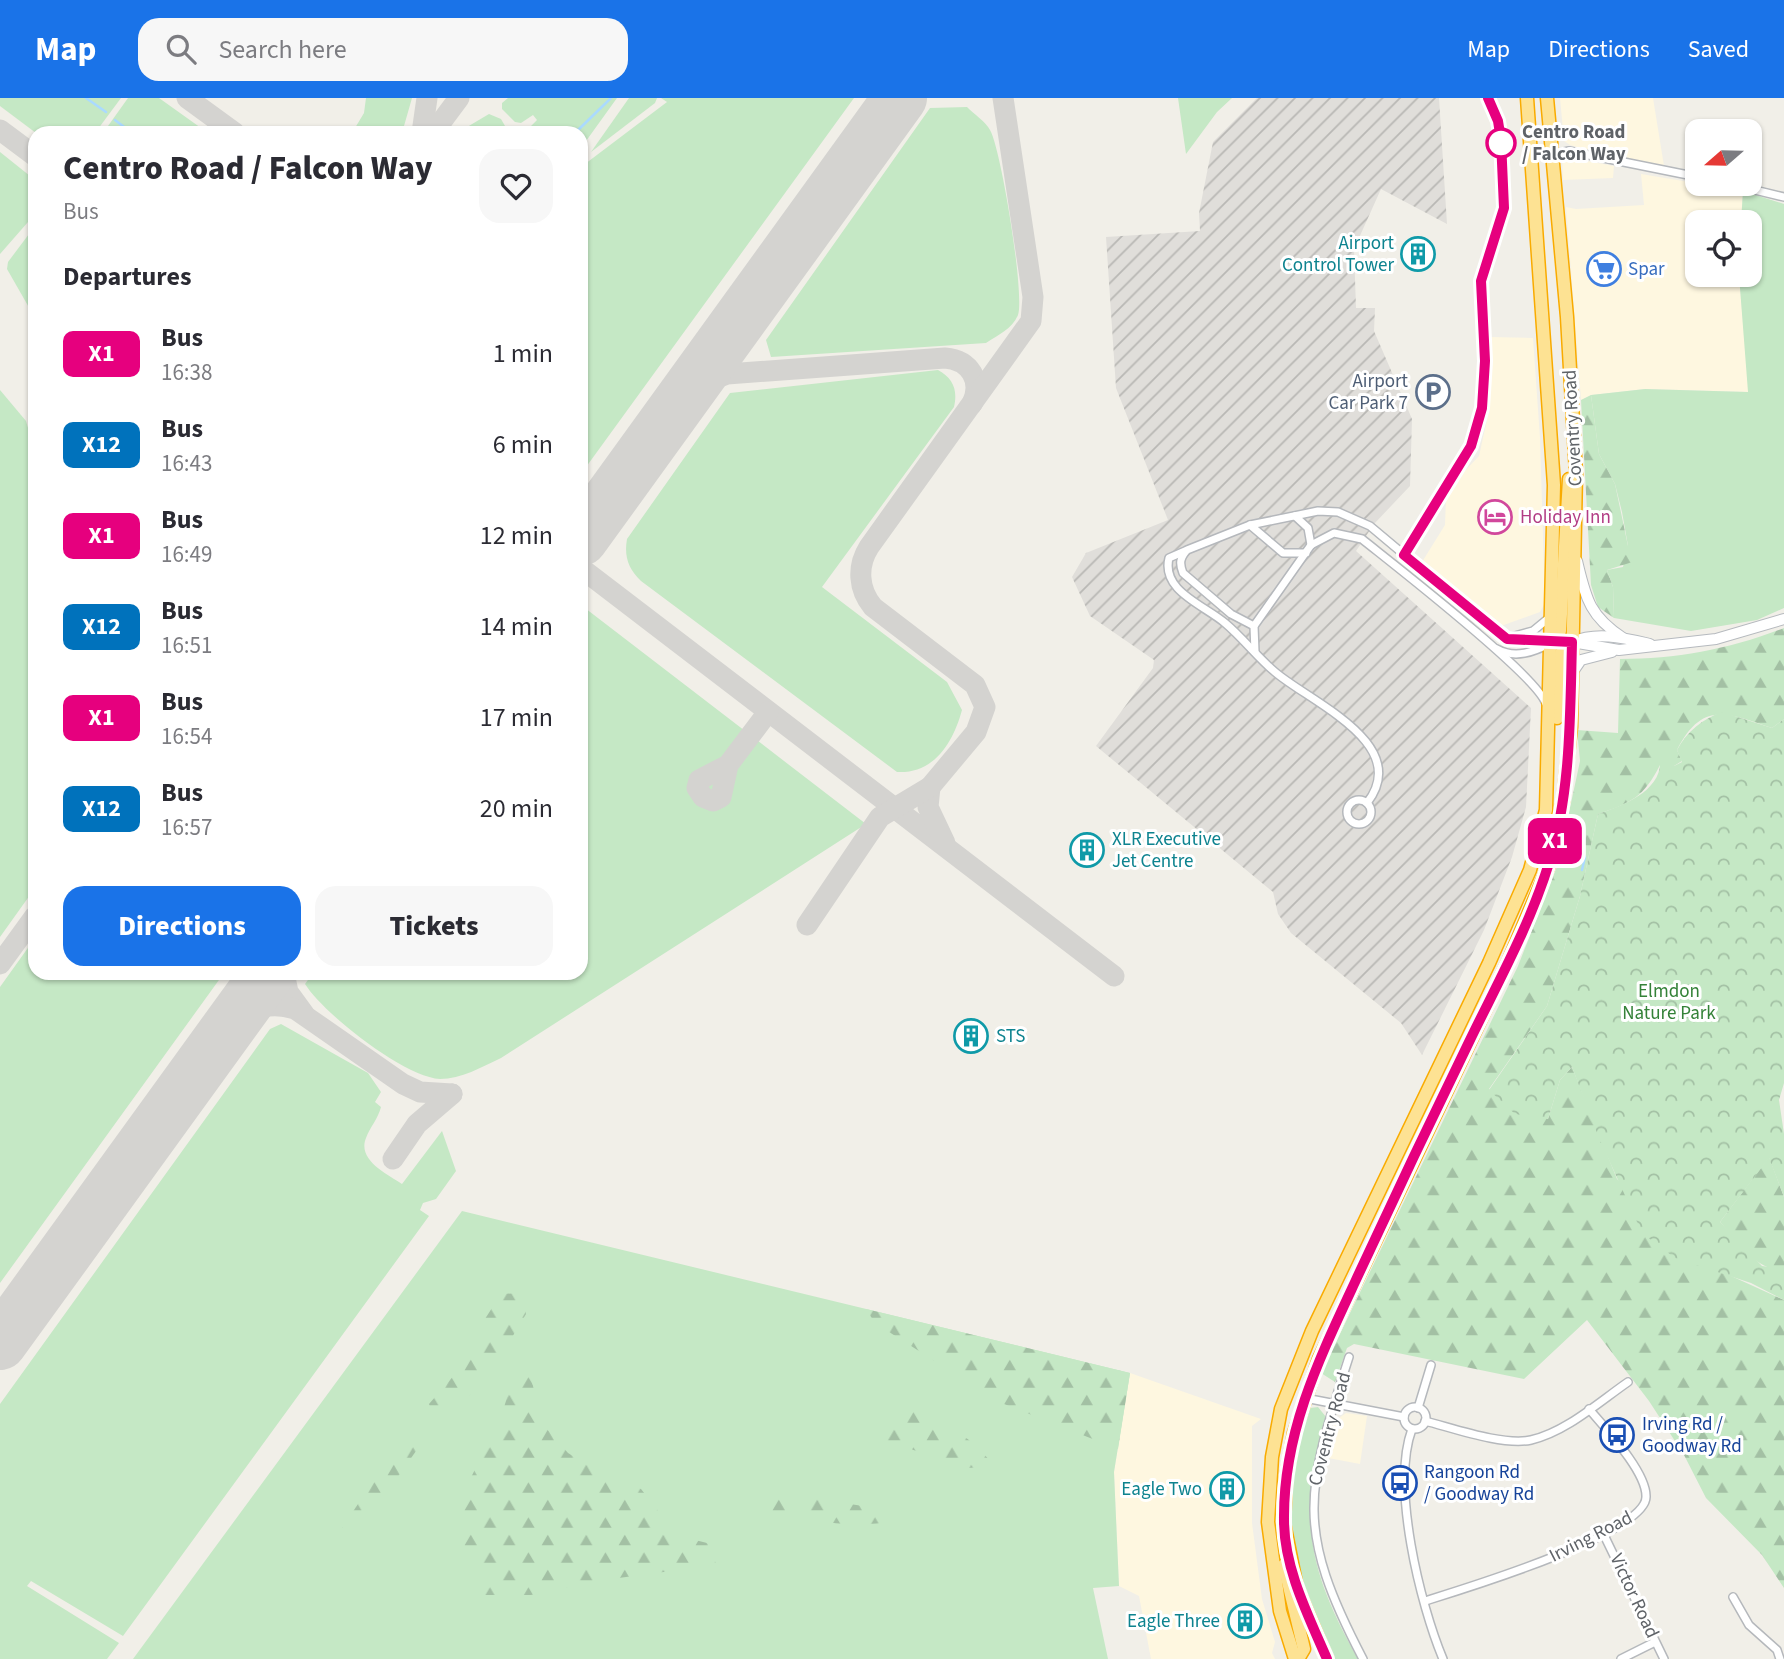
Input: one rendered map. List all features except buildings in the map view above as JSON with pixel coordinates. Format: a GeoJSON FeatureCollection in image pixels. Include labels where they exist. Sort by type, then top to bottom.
{"type":"FeatureCollection","features":[{"type":"Feature","properties":{"kind":"highway","name":"Coventry Road"},"geometry":{"type":"LineString","coordinates":[[1296,1659],[1280,1611],[1268,1522],[1272,1457],[1281,1409],[1312,1331],[1531,870],[1546,810],[1552,615],[1553,442],[1527,98]]}},
{"type":"Feature","properties":{"kind":"highway","name":"Coventry Road"},"geometry":{"type":"LineString","coordinates":[[1327,1659],[1297,1588],[1284,1522],[1286,1478],[1304,1398],[1361,1269],[1509,960],[1549,865],[1563,801],[1571,727],[1576,553],[1574,431],[1547,98]]}},
{"type":"Feature","properties":{"kind":"highway"},"geometry":{"type":"LineString","coordinates":[[1551,643],[1560,631],[1574,431]]}},
{"type":"Feature","properties":{"kind":"highway"},"geometry":{"type":"LineString","coordinates":[[1551,643],[1572,642]]}},
{"type":"Feature","properties":{"kind":"highway"},"geometry":{"type":"LineString","coordinates":[[1546,810],[1555,762],[1561,653],[1572,642]]}},
{"type":"Feature","properties":{"kind":"highway"},"geometry":{"type":"LineString","coordinates":[[1284,1522],[1282,1545],[1286,1583],[1304,1649],[1296,1659]]}},
{"type":"Feature","properties":{"kind":"street"},"geometry":{"type":"LineString","coordinates":[[1552,161],[1559,153],[1569,151],[1685,174]]}},
{"type":"Feature","properties":{"kind":"street"},"geometry":{"type":"LineString","coordinates":[[1762,192],[1784,197]]}},
{"type":"Feature","properties":{"kind":"street"},"geometry":{"type":"LineString","coordinates":[[1367,803],[1379,788],[1380,776],[1368,747],[1345,718],[1275,672],[1224,622],[1177,588],[1167,573],[1169,558],[1250,525],[1326,510],[1356,518],[1507,639],[1551,643]]}},
{"type":"Feature","properties":{"kind":"street"},"geometry":{"type":"LineString","coordinates":[[1295,516],[1308,528],[1311,545]]}},
{"type":"Feature","properties":{"kind":"street"},"geometry":{"type":"LineString","coordinates":[[1269,522],[1272,543]]}},
{"type":"Feature","properties":{"kind":"street"},"geometry":{"type":"LineString","coordinates":[[1250,525],[1283,553],[1306,553]]}},
{"type":"Feature","properties":{"kind":"street"},"geometry":{"type":"LineString","coordinates":[[1255,652],[1254,626],[1311,545],[1334,533],[1362,539],[1493,647],[1542,693],[1549,715]]}},
{"type":"Feature","properties":{"kind":"street"},"geometry":{"type":"LineString","coordinates":[[1187,550],[1180,565],[1183,573],[1231,614],[1254,626]]}},
{"type":"Feature","properties":{"kind":"street"},"geometry":{"type":"LineString","coordinates":[[1576,553],[1588,605],[1605,625],[1623,638]]}},
{"type":"Feature","properties":{"kind":"street"},"geometry":{"type":"LineString","coordinates":[[1507,639],[1533,631],[1552,615]]}},
{"type":"Feature","properties":{"kind":"street"},"geometry":{"type":"LineString","coordinates":[[1571,674],[1581,660],[1587,657],[1652,645],[1716,639],[1784,619]]}},
{"type":"Feature","properties":{"kind":"street"},"geometry":{"type":"LineString","coordinates":[[1572,642],[1591,636],[1623,638],[1652,645]]}},
{"type":"Feature","properties":{"kind":"street"},"geometry":{"type":"LineString","coordinates":[[1572,642],[1619,650]]}},
{"type":"Feature","properties":{"kind":"street"},"geometry":{"type":"LineString","coordinates":[[1493,647],[1511,654],[1531,652],[1551,643]]}},
{"type":"Feature","properties":{"kind":"street","name":"Coventry Road"},"geometry":{"type":"LineString","coordinates":[[1349,1357],[1316,1470],[1312,1510],[1314,1536],[1326,1580],[1363,1659]]}},
{"type":"Feature","properties":{"kind":"street"},"geometry":{"type":"LineString","coordinates":[[1418,1408],[1431,1365]]}},
{"type":"Feature","properties":{"kind":"street"},"geometry":{"type":"LineString","coordinates":[[1425,1421],[1499,1438],[1530,1440],[1558,1429],[1628,1382]]}},
{"type":"Feature","properties":{"kind":"street"},"geometry":{"type":"LineString","coordinates":[[1304,1398],[1404,1417]]}},
{"type":"Feature","properties":{"kind":"street"},"geometry":{"type":"LineString","coordinates":[[1418,1408],[1424,1412],[1425,1421],[1420,1428],[1412,1429],[1406,1424],[1404,1417],[1409,1409],[1418,1408]]}},
{"type":"Feature","properties":{"kind":"street","name":"Irving Road"},"geometry":{"type":"LineString","coordinates":[[1425,1601],[1522,1571],[1603,1533],[1641,1511],[1646,1493],[1630,1462],[1589,1409]]}},
{"type":"Feature","properties":{"kind":"street"},"geometry":{"type":"LineString","coordinates":[[1412,1429],[1407,1453],[1407,1520],[1425,1601],[1443,1659]]}},
{"type":"Feature","properties":{"kind":"street","name":"Victor Road"},"geometry":{"type":"LineString","coordinates":[[1603,1533],[1664,1659]]}},
{"type":"Feature","properties":{"kind":"street"},"geometry":{"type":"LineString","coordinates":[[1733,1597],[1749,1625],[1777,1650],[1780,1659]]}},
{"type":"Feature","properties":{"kind":"street"},"geometry":{"type":"LineString","coordinates":[[1620,1659],[1655,1642]]}},
{"type":"Feature","properties":{"kind":"shaded area"},"geometry":{"type":"Polygon","coordinates":[[[1257,98],[1439,98],[1447,224],[1381,189],[1354,249],[1356,308],[1375,308],[1374,331],[1412,419],[1410,486],[1374,524],[1356,551],[1531,708],[1526,807],[1512,857],[1484,930],[1422,1055],[1401,1023],[1291,933],[1278,914],[1273,892],[1096,746],[1153,668],[1154,660],[1090,616],[1072,577],[1086,553],[1168,520],[1116,388],[1106,237],[1200,231],[1199,213],[1213,142],[1257,98]]]}},
{"type":"Feature","properties":{"kind":"shaded area"},"geometry":{"type":"Polygon","coordinates":[[[1560,98],[1653,98],[1664,166],[1615,158],[1570,145],[1564,141],[1560,98]]]}},
{"type":"Feature","properties":{"kind":"shaded area"},"geometry":{"type":"Polygon","coordinates":[[[1565,157],[1614,166],[1613,178],[1563,180],[1562,159],[1565,157]]]}},
{"type":"Feature","properties":{"kind":"shaded area"},"geometry":{"type":"Polygon","coordinates":[[[1641,174],[1685,181],[1685,196],[1743,196],[1742,210],[1685,210],[1685,287],[1740,287],[1749,392],[1645,389],[1591,395],[1581,400],[1566,207],[1576,209],[1644,205],[1641,174]]]}},
{"type":"Feature","properties":{"kind":"shaded area"},"geometry":{"type":"Polygon","coordinates":[[[1489,337],[1533,338],[1540,438],[1545,603],[1540,612],[1501,626],[1422,562],[1445,525],[1446,498],[1462,474],[1479,456],[1488,415],[1489,337]]]}},
{"type":"Feature","properties":{"kind":"shaded area"},"geometry":{"type":"Polygon","coordinates":[[[1130,1373],[1261,1419],[1252,1426],[1252,1523],[1262,1599],[1275,1642],[1272,1653],[1275,1659],[1151,1659],[1139,1596],[1119,1586],[1114,1472],[1130,1373]]]}},
{"type":"Feature","properties":{"kind":"shaded area"},"geometry":{"type":"Polygon","coordinates":[[[1346,1413],[1367,1416],[1360,1464],[1323,1457],[1332,1423],[1346,1413]]]}},
{"type":"Feature","properties":{"kind":"green space"},"geometry":{"type":"Polygon","coordinates":[[[0,98],[121,98],[100,126],[28,127],[0,106],[0,98]]]}},
{"type":"Feature","properties":{"kind":"green space"},"geometry":{"type":"Polygon","coordinates":[[[128,98],[159,98],[198,126],[108,126],[128,98]]]}},
{"type":"Feature","properties":{"kind":"green space"},"geometry":{"type":"Polygon","coordinates":[[[366,98],[412,98],[404,126],[356,126],[364,113],[366,98]]]}},
{"type":"Feature","properties":{"kind":"green space"},"geometry":{"type":"Polygon","coordinates":[[[508,98],[617,98],[588,138],[588,126],[531,126],[537,120],[533,115],[521,123],[515,122],[502,109],[502,103],[508,98]]]}},
{"type":"Feature","properties":{"kind":"green space"},"geometry":{"type":"Polygon","coordinates":[[[629,98],[657,98],[655,103],[591,152],[629,98]]]}},
{"type":"Feature","properties":{"kind":"green space"},"geometry":{"type":"Polygon","coordinates":[[[661,98],[854,98],[588,464],[588,162],[667,102],[661,98]]]}},
{"type":"Feature","properties":{"kind":"green space"},"geometry":{"type":"Polygon","coordinates":[[[1178,98],[1232,98],[1217,112],[1186,154],[1178,98]]]}},
{"type":"Feature","properties":{"kind":"green space"},"geometry":{"type":"Polygon","coordinates":[[[967,107],[990,130],[1000,164],[1018,280],[1018,315],[1012,324],[986,343],[771,357],[766,340],[930,108],[967,107]]]}},
{"type":"Feature","properties":{"kind":"green space"},"geometry":{"type":"Polygon","coordinates":[[[489,114],[501,119],[505,126],[469,126],[489,114]]]}},
{"type":"Feature","properties":{"kind":"green space"},"geometry":{"type":"Polygon","coordinates":[[[0,152],[28,174],[28,222],[0,254],[0,152]]]}},
{"type":"Feature","properties":{"kind":"green space"},"geometry":{"type":"Polygon","coordinates":[[[1743,196],[1759,196],[1784,204],[1784,608],[1757,620],[1691,631],[1614,618],[1613,587],[1607,570],[1623,567],[1628,546],[1615,484],[1599,454],[1591,395],[1645,389],[1748,392],[1740,287],[1762,287],[1762,210],[1742,210],[1743,196]]]}},
{"type":"Feature","properties":{"kind":"green space"},"geometry":{"type":"Polygon","coordinates":[[[28,235],[28,306],[7,269],[8,262],[28,235]]]}},
{"type":"Feature","properties":{"kind":"green space"},"geometry":{"type":"Polygon","coordinates":[[[938,370],[953,385],[954,407],[822,587],[947,682],[962,710],[953,734],[940,754],[922,768],[897,772],[641,581],[630,567],[626,545],[627,539],[730,393],[938,370]]]}},
{"type":"Feature","properties":{"kind":"green space"},"geometry":{"type":"Polygon","coordinates":[[[0,390],[26,421],[28,428],[28,898],[0,937],[0,390]]]}},
{"type":"Feature","properties":{"kind":"green space"},"geometry":{"type":"Polygon","coordinates":[[[1591,395],[1599,454],[1615,484],[1628,546],[1642,559],[1607,570],[1613,587],[1614,618],[1598,607],[1591,585],[1581,400],[1591,395]]]}},
{"type":"Feature","properties":{"kind":"green space"},"geometry":{"type":"Polygon","coordinates":[[[588,610],[866,824],[501,1058],[456,1077],[440,1079],[425,1076],[386,1056],[329,1011],[305,984],[308,980],[588,980],[588,610]]]}},
{"type":"Feature","properties":{"kind":"green space"},"geometry":{"type":"Polygon","coordinates":[[[1784,628],[1784,719],[1772,728],[1730,715],[1707,717],[1687,734],[1677,750],[1682,761],[1674,766],[1660,765],[1642,792],[1628,802],[1598,814],[1580,896],[1547,1006],[1489,1089],[1548,1119],[1560,1080],[1572,1067],[1617,1179],[1718,1270],[1784,1300],[1784,1588],[1762,1555],[1706,1498],[1684,1455],[1649,1401],[1587,1320],[1524,1379],[1354,1344],[1347,1348],[1335,1382],[1321,1373],[1518,966],[1558,864],[1580,761],[1577,730],[1618,733],[1620,659],[1703,651],[1744,642],[1784,628]]]}},
{"type":"Feature","properties":{"kind":"green space","name":"Elmdon Nature Park"},"geometry":{"type":"Polygon","coordinates":[[[1722,712],[1772,728],[1784,719],[1784,1083],[1779,1100],[1784,1134],[1784,1197],[1769,1158],[1720,1222],[1762,1266],[1784,1269],[1784,1300],[1751,1283],[1675,1258],[1642,1233],[1599,1138],[1572,1067],[1560,1080],[1548,1119],[1515,1114],[1489,1090],[1547,1006],[1580,896],[1598,814],[1639,796],[1655,780],[1660,759],[1674,766],[1682,762],[1677,750],[1686,737],[1702,722],[1722,712]]]}},
{"type":"Feature","properties":{"kind":"green space"},"geometry":{"type":"Polygon","coordinates":[[[28,948],[28,980],[219,980],[0,1283],[0,987],[28,948]]]}},
{"type":"Feature","properties":{"kind":"green space"},"geometry":{"type":"Polygon","coordinates":[[[281,1024],[368,1073],[381,1092],[375,1102],[381,1107],[364,1146],[369,1160],[375,1166],[402,1184],[442,1131],[456,1171],[436,1199],[423,1203],[420,1210],[429,1216],[123,1636],[31,1581],[27,1586],[119,1643],[107,1659],[0,1659],[0,1404],[270,1029],[281,1024]]]}},
{"type":"Feature","properties":{"kind":"green space"},"geometry":{"type":"Polygon","coordinates":[[[1769,1157],[1784,1197],[1784,1269],[1774,1269],[1756,1261],[1720,1222],[1769,1157]]]}},
{"type":"Feature","properties":{"kind":"green space"},"geometry":{"type":"Polygon","coordinates":[[[462,1211],[1130,1373],[1114,1472],[1119,1586],[1093,1588],[1108,1659],[133,1659],[462,1211]]]}},
{"type":"Feature","properties":{"kind":"green space"},"geometry":{"type":"Polygon","coordinates":[[[521,1293],[526,1314],[499,1359],[464,1401],[434,1418],[429,1404],[489,1335],[483,1322],[501,1294],[521,1293]]]}},
{"type":"Feature","properties":{"kind":"green space"},"geometry":{"type":"Polygon","coordinates":[[[866,1309],[1130,1373],[1118,1449],[999,1402],[875,1323],[866,1309]]]}},
{"type":"Feature","properties":{"kind":"green space"},"geometry":{"type":"Polygon","coordinates":[[[529,1370],[535,1394],[533,1413],[568,1453],[599,1472],[641,1489],[670,1526],[691,1539],[711,1544],[716,1565],[596,1581],[531,1595],[485,1595],[469,1561],[454,1511],[501,1418],[511,1383],[529,1370]]]}},
{"type":"Feature","properties":{"kind":"green space"},"geometry":{"type":"Polygon","coordinates":[[[1318,1407],[1326,1417],[1312,1485],[1312,1542],[1328,1597],[1358,1659],[1334,1659],[1304,1590],[1293,1547],[1291,1501],[1296,1455],[1307,1413],[1310,1408],[1318,1407]]]}},
{"type":"Feature","properties":{"kind":"green space"},"geometry":{"type":"Polygon","coordinates":[[[915,1409],[959,1432],[995,1467],[964,1468],[908,1448],[882,1446],[883,1421],[915,1409]]]}},
{"type":"Feature","properties":{"kind":"green space"},"geometry":{"type":"Polygon","coordinates":[[[410,1426],[430,1431],[367,1521],[349,1538],[334,1540],[410,1426]]]}},
{"type":"Feature","properties":{"kind":"green space"},"geometry":{"type":"Polygon","coordinates":[[[783,1494],[863,1506],[895,1521],[831,1523],[769,1510],[766,1498],[783,1494]]]}},
{"type":"Feature","properties":{"kind":"waterway"},"geometry":{"type":"LineString","coordinates":[[86,98],[106,112]]}},
{"type":"Feature","properties":{"kind":"waterway"},"geometry":{"type":"LineString","coordinates":[[582,126],[611,98]]}},
{"type":"Feature","properties":{"kind":"waterway"},"geometry":{"type":"LineString","coordinates":[[115,120],[123,126]]}},
{"type":"Feature","properties":{"kind":"waterway"},"geometry":{"type":"LineString","coordinates":[[1564,842],[1585,857],[1582,870]]}},
{"type":"Feature","properties":{"kind":"taxiway"},"geometry":{"type":"LineString","coordinates":[[187,98],[225,126]]}},
{"type":"Feature","properties":{"kind":"taxiway"},"geometry":{"type":"LineString","coordinates":[[423,126],[427,98]]}},
{"type":"Feature","properties":{"kind":"taxiway"},"geometry":{"type":"LineString","coordinates":[[438,126],[459,98]]}},
{"type":"Feature","properties":{"kind":"taxiway"},"geometry":{"type":"LineString","coordinates":[[807,925],[880,817],[930,787],[976,732],[985,707],[975,685],[873,607],[864,593],[861,570],[869,547],[1031,321],[1033,297],[1003,98]]}},
{"type":"Feature","properties":{"kind":"taxiway"},"geometry":{"type":"LineString","coordinates":[[0,130],[28,151]]}},
{"type":"Feature","properties":{"kind":"taxiway"},"geometry":{"type":"LineString","coordinates":[[691,387],[727,374],[945,358],[961,363],[972,373],[976,387],[972,404]]}},
{"type":"Feature","properties":{"kind":"taxiway"},"geometry":{"type":"LineString","coordinates":[[588,573],[1114,976]]}},
{"type":"Feature","properties":{"kind":"taxiway"},"geometry":{"type":"LineString","coordinates":[[728,765],[721,797],[713,801],[703,797],[697,788],[699,780],[728,765],[768,712]]}},
{"type":"Feature","properties":{"kind":"taxiway"},"geometry":{"type":"LineString","coordinates":[[930,787],[928,807],[945,843]]}},
{"type":"Feature","properties":{"kind":"taxiway"},"geometry":{"type":"LineString","coordinates":[[0,964],[28,926]]}},
{"type":"Feature","properties":{"kind":"taxiway"},"geometry":{"type":"LineString","coordinates":[[285,980],[288,992],[304,1014]]}},
{"type":"Feature","properties":{"kind":"taxiway"},"geometry":{"type":"LineString","coordinates":[[234,1020],[263,1007],[295,1009],[403,1084],[420,1092],[452,1094]]}},
{"type":"Feature","properties":{"kind":"taxiway"},"geometry":{"type":"LineString","coordinates":[[393,1159],[417,1124],[452,1094]]}},
{"type":"Feature","properties":{"kind":"runway"},"geometry":{"type":"LineString","coordinates":[[588,529],[900,98]]}},
{"type":"Feature","properties":{"kind":"runway"},"geometry":{"type":"LineString","coordinates":[[0,1343],[263,980]]}},
{"type":"Feature","properties":{"kind":"bus line","name":"X1"},"geometry":{"type":"LineString","coordinates":[[1327,1659],[1297,1588],[1284,1522],[1286,1478],[1294,1433],[1319,1359],[1509,960],[1549,865],[1563,801],[1571,727],[1572,642],[1507,639],[1404,555],[1471,446],[1482,408],[1485,361],[1480,305],[1481,281],[1502,222],[1504,208],[1501,140],[1498,121],[1488,98]]}},
{"type":"Feature","properties":{"kind":"place","name":"Centro Road / Falcon Way"},"geometry":{"type":"Point","coordinates":[1501,143]}},
{"type":"Feature","properties":{"kind":"place","name":"Airport Control Tower"},"geometry":{"type":"Point","coordinates":[1418,254]}},
{"type":"Feature","properties":{"kind":"place","name":"Spar"},"geometry":{"type":"Point","coordinates":[1604,269]}},
{"type":"Feature","properties":{"kind":"place","name":"Airport Car Park 7"},"geometry":{"type":"Point","coordinates":[1433,392]}},
{"type":"Feature","properties":{"kind":"place","name":"Holiday Inn"},"geometry":{"type":"Point","coordinates":[1495,517]}},
{"type":"Feature","properties":{"kind":"place","name":"XLR Executive Jet Centre"},"geometry":{"type":"Point","coordinates":[1087,850]}},
{"type":"Feature","properties":{"kind":"place","name":"STS"},"geometry":{"type":"Point","coordinates":[971,1036]}},
{"type":"Feature","properties":{"kind":"place","name":"Irving Rd / Goodway Rd"},"geometry":{"type":"Point","coordinates":[1617,1435]}},
{"type":"Feature","properties":{"kind":"place","name":"Rangoon Rd / Goodway Rd"},"geometry":{"type":"Point","coordinates":[1400,1483]}},
{"type":"Feature","properties":{"kind":"place","name":"Eagle Two"},"geometry":{"type":"Point","coordinates":[1227,1489]}},
{"type":"Feature","properties":{"kind":"place","name":"Eagle Three"},"geometry":{"type":"Point","coordinates":[1245,1621]}}]}
